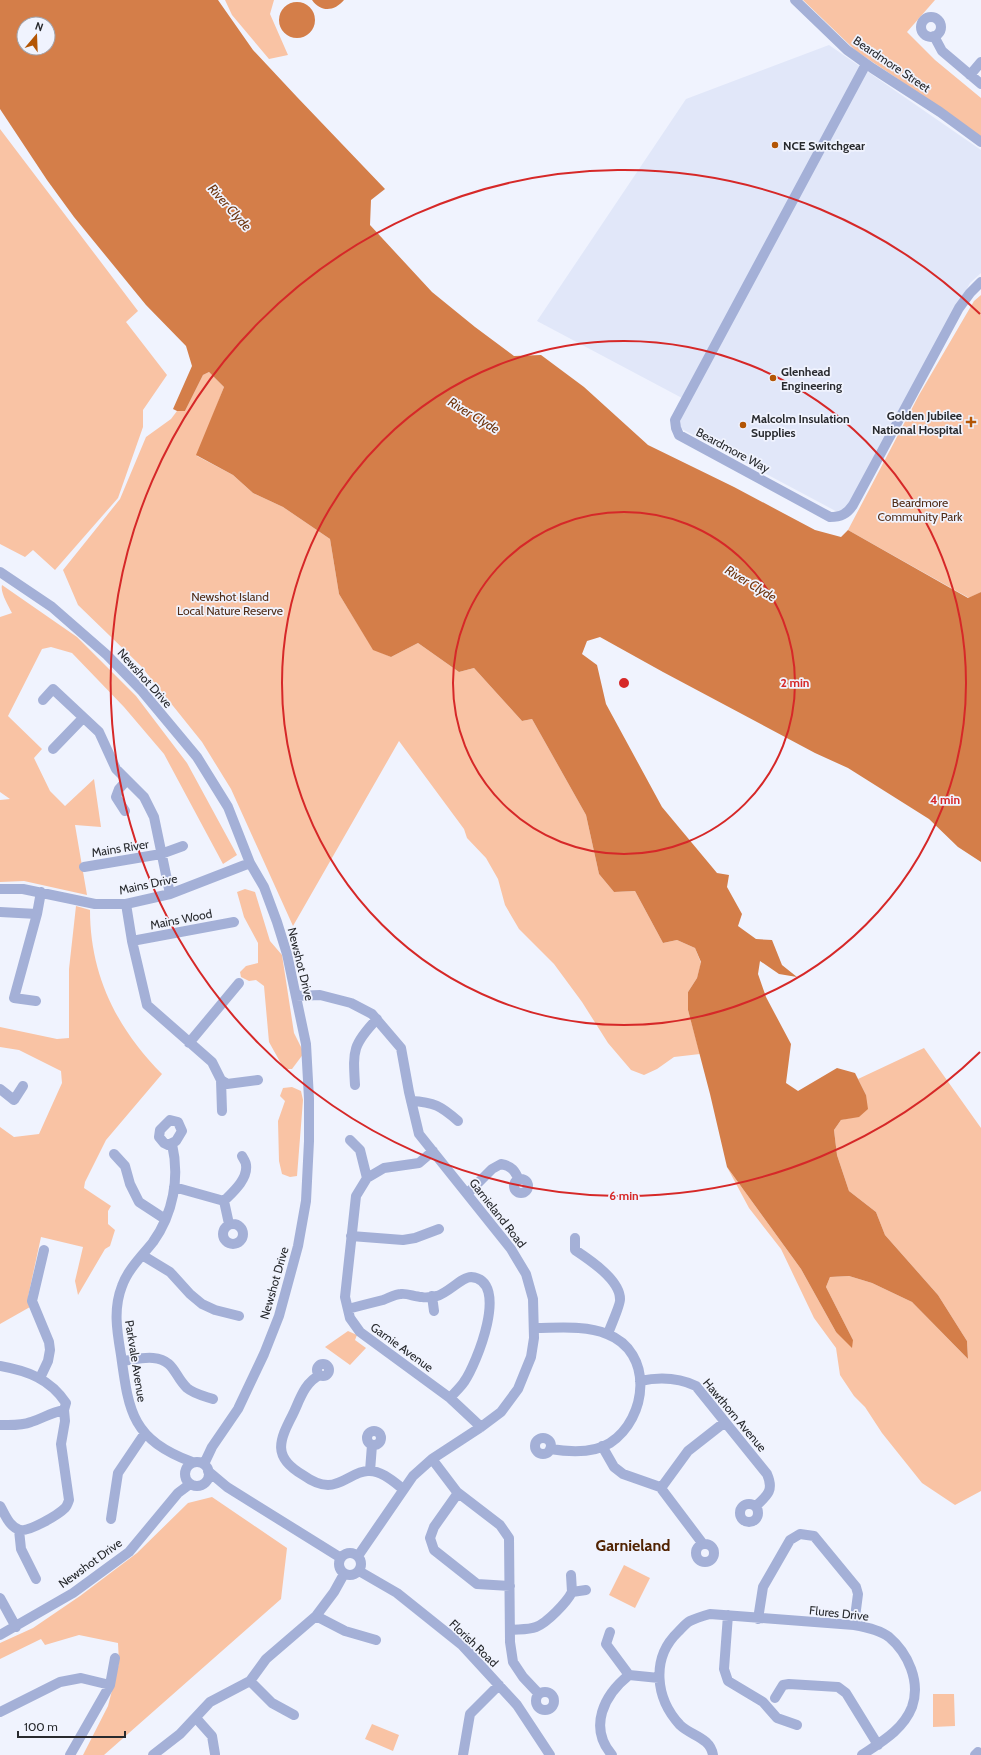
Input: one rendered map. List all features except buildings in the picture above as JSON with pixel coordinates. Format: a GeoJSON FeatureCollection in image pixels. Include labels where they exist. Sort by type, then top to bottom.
{"type":"FeatureCollection","features":[{"type":"Feature","properties":{"kind":"street","name":"Beardmore Street"},"geometry":{"type":"LineString","coordinates":[[795,0],[847,50],[940,112],[981,142]]}},
{"type":"Feature","properties":{"kind":"street"},"geometry":{"type":"LineString","coordinates":[[934,36],[942,51],[981,84]]}},
{"type":"Feature","properties":{"kind":"street"},"geometry":{"type":"LineString","coordinates":[[970,76],[981,62]]}},
{"type":"Feature","properties":{"kind":"street","name":"Beardmore Way"},"geometry":{"type":"LineString","coordinates":[[866,64],[675,420],[679,436],[830,517],[839,517],[844,515],[853,505],[959,308],[970,293],[981,282]]}},
{"type":"Feature","properties":{"kind":"street","name":"Newshot Drive"},"geometry":{"type":"LineString","coordinates":[[0,572],[49,604],[76,626],[142,691],[197,757],[228,807],[250,862],[264,887],[287,954],[306,1044],[309,1099],[309,1141],[306,1201],[298,1246],[279,1316],[264,1354],[238,1409],[212,1447],[201,1468],[187,1465],[187,1479],[178,1493],[129,1552],[73,1593],[0,1635]]}},
{"type":"Feature","properties":{"kind":"street","name":"Mains River"},"geometry":{"type":"LineString","coordinates":[[43,700],[53,689],[99,732],[116,769],[144,798],[154,817],[170,894]]}},
{"type":"Feature","properties":{"kind":"street"},"geometry":{"type":"LineString","coordinates":[[53,749],[83,718]]}},
{"type":"Feature","properties":{"kind":"street"},"geometry":{"type":"LineString","coordinates":[[125,811],[116,797],[119,789],[126,780]]}},
{"type":"Feature","properties":{"kind":"street","name":"Mains River"},"geometry":{"type":"LineString","coordinates":[[84,867],[161,854],[183,846]]}},
{"type":"Feature","properties":{"kind":"street","name":"Mains Drive"},"geometry":{"type":"LineString","coordinates":[[0,889],[23,889],[95,904],[126,904],[170,894],[250,862]]}},
{"type":"Feature","properties":{"kind":"street"},"geometry":{"type":"LineString","coordinates":[[36,1000],[14,998],[37,914],[41,892]]}},
{"type":"Feature","properties":{"kind":"street"},"geometry":{"type":"LineString","coordinates":[[126,904],[132,941],[147,1005],[212,1062],[221,1080],[222,1112]]}},
{"type":"Feature","properties":{"kind":"street"},"geometry":{"type":"LineString","coordinates":[[0,912],[37,914]]}},
{"type":"Feature","properties":{"kind":"street","name":"Mains Wood"},"geometry":{"type":"LineString","coordinates":[[132,941],[234,922]]}},
{"type":"Feature","properties":{"kind":"street"},"geometry":{"type":"LineString","coordinates":[[189,1043],[239,983]]}},
{"type":"Feature","properties":{"kind":"street","name":"Garnieland Road"},"geometry":{"type":"LineString","coordinates":[[296,996],[320,995],[351,1003],[372,1014],[401,1048],[419,1134],[511,1249],[526,1274],[533,1299],[535,1328],[530,1357],[518,1389],[501,1412],[432,1459],[413,1476],[358,1556]]}},
{"type":"Feature","properties":{"kind":"street"},"geometry":{"type":"LineString","coordinates":[[355,1085],[353,1054],[363,1034],[377,1019]]}},
{"type":"Feature","properties":{"kind":"street"},"geometry":{"type":"LineString","coordinates":[[221,1080],[227,1084],[258,1080]]}},
{"type":"Feature","properties":{"kind":"street"},"geometry":{"type":"LineString","coordinates":[[0,1089],[14,1100],[23,1086]]}},
{"type":"Feature","properties":{"kind":"street"},"geometry":{"type":"LineString","coordinates":[[411,1101],[427,1102],[443,1108],[458,1121]]}},
{"type":"Feature","properties":{"kind":"street"},"geometry":{"type":"LineString","coordinates":[[350,1140],[360,1150],[367,1178]]}},
{"type":"Feature","properties":{"kind":"street","name":"Parkvale Avenue"},"geometry":{"type":"LineString","coordinates":[[172,1144],[175,1156],[174,1195],[158,1234],[126,1277],[118,1303],[116,1323],[129,1404],[135,1418],[145,1433],[153,1441],[173,1455],[201,1468]]}},
{"type":"Feature","properties":{"kind":"street","name":"Garnie Avenue"},"geometry":{"type":"LineString","coordinates":[[433,1151],[418,1163],[384,1168],[367,1178],[356,1196],[345,1297],[350,1318],[360,1332],[450,1398],[481,1427]]}},
{"type":"Feature","properties":{"kind":"street"},"geometry":{"type":"LineString","coordinates":[[114,1154],[125,1166],[130,1184],[139,1202],[165,1219]]}},
{"type":"Feature","properties":{"kind":"street"},"geometry":{"type":"LineString","coordinates":[[224,1201],[236,1189],[243,1177],[246,1166],[242,1156]]}},
{"type":"Feature","properties":{"kind":"street"},"geometry":{"type":"LineString","coordinates":[[467,1194],[492,1170],[501,1164],[507,1165],[514,1169],[519,1180]]}},
{"type":"Feature","properties":{"kind":"street"},"geometry":{"type":"LineString","coordinates":[[174,1187],[224,1201]]}},
{"type":"Feature","properties":{"kind":"street"},"geometry":{"type":"LineString","coordinates":[[224,1201],[229,1224]]}},
{"type":"Feature","properties":{"kind":"street"},"geometry":{"type":"LineString","coordinates":[[351,1236],[403,1240],[415,1238],[439,1228]]}},
{"type":"Feature","properties":{"kind":"street"},"geometry":{"type":"LineString","coordinates":[[575,1238],[575,1250],[597,1265],[617,1288],[621,1300],[608,1334]]}},
{"type":"Feature","properties":{"kind":"street"},"geometry":{"type":"LineString","coordinates":[[40,1378],[48,1361],[50,1350],[49,1342],[32,1301],[44,1250]]}},
{"type":"Feature","properties":{"kind":"street"},"geometry":{"type":"LineString","coordinates":[[142,1255],[170,1272],[190,1294],[202,1304],[215,1310],[239,1316]]}},
{"type":"Feature","properties":{"kind":"street","name":"Garnie Avenue"},"geometry":{"type":"LineString","coordinates":[[348,1309],[401,1294],[422,1298],[438,1296],[456,1286],[463,1279],[469,1277],[477,1278],[485,1284],[489,1293],[489,1307],[483,1339],[476,1359],[464,1382],[450,1398]]}},
{"type":"Feature","properties":{"kind":"street"},"geometry":{"type":"LineString","coordinates":[[432,1296],[434,1312]]}},
{"type":"Feature","properties":{"kind":"street"},"geometry":{"type":"LineString","coordinates":[[535,1328],[588,1329],[608,1334],[630,1349],[638,1370],[640,1381],[641,1391],[637,1409],[624,1429],[610,1443],[594,1450],[566,1451],[550,1449]]}},
{"type":"Feature","properties":{"kind":"street"},"geometry":{"type":"LineString","coordinates":[[122,1361],[149,1357],[164,1361],[173,1367],[188,1389],[197,1394],[213,1399]]}},
{"type":"Feature","properties":{"kind":"street"},"geometry":{"type":"LineString","coordinates":[[0,1366],[30,1373],[40,1378],[59,1394],[66,1403],[61,1444],[69,1500],[66,1507],[55,1516],[27,1529],[19,1530],[11,1524],[0,1506]]}},
{"type":"Feature","properties":{"kind":"street"},"geometry":{"type":"LineString","coordinates":[[320,1375],[308,1383],[282,1436],[282,1452],[290,1467],[309,1479],[328,1485],[337,1483],[361,1472],[370,1471],[380,1474],[403,1489]]}},
{"type":"Feature","properties":{"kind":"street","name":"Hawthorn Avenue"},"geometry":{"type":"LineString","coordinates":[[640,1381],[668,1378],[683,1380],[696,1386],[767,1474],[771,1482],[768,1494],[756,1506]]}},
{"type":"Feature","properties":{"kind":"street"},"geometry":{"type":"LineString","coordinates":[[0,1425],[21,1425],[32,1422],[50,1412],[64,1410]]}},
{"type":"Feature","properties":{"kind":"street"},"geometry":{"type":"LineString","coordinates":[[662,1488],[688,1451],[725,1422]]}},
{"type":"Feature","properties":{"kind":"street"},"geometry":{"type":"LineString","coordinates":[[111,1519],[118,1473],[145,1433]]}},
{"type":"Feature","properties":{"kind":"street"},"geometry":{"type":"LineString","coordinates":[[370,1471],[372,1445]]}},
{"type":"Feature","properties":{"kind":"street"},"geometry":{"type":"LineString","coordinates":[[602,1446],[614,1467],[623,1474],[662,1488],[703,1544]]}},
{"type":"Feature","properties":{"kind":"street","name":"Parkvale Avenue"},"geometry":{"type":"LineString","coordinates":[[173,1455],[187,1479]]}},
{"type":"Feature","properties":{"kind":"street"},"geometry":{"type":"LineString","coordinates":[[432,1459],[458,1493],[500,1525],[509,1538],[510,1630],[513,1662],[523,1677],[539,1694]]}},
{"type":"Feature","properties":{"kind":"street"},"geometry":{"type":"LineString","coordinates":[[187,1479],[199,1486],[201,1468],[227,1487],[341,1558]]}},
{"type":"Feature","properties":{"kind":"street"},"geometry":{"type":"LineString","coordinates":[[458,1493],[434,1527],[430,1538],[434,1550],[477,1584],[510,1586]]}},
{"type":"Feature","properties":{"kind":"street"},"geometry":{"type":"LineString","coordinates":[[19,1530],[21,1549],[36,1579]]}},
{"type":"Feature","properties":{"kind":"street"},"geometry":{"type":"LineString","coordinates":[[758,1619],[763,1588],[790,1540],[800,1534],[814,1536],[856,1587],[858,1594],[854,1625]]}},
{"type":"Feature","properties":{"kind":"street"},"geometry":{"type":"LineString","coordinates":[[349,1554],[358,1556],[361,1562],[359,1571],[354,1575],[344,1574],[339,1565],[341,1558],[349,1554]]}},
{"type":"Feature","properties":{"kind":"street","name":"Florish Road"},"geometry":{"type":"LineString","coordinates":[[359,1571],[397,1593],[456,1640],[517,1705],[550,1755]]}},
{"type":"Feature","properties":{"kind":"street"},"geometry":{"type":"LineString","coordinates":[[153,1755],[180,1734],[210,1702],[250,1681],[266,1659],[316,1616],[334,1592],[344,1574]]}},
{"type":"Feature","properties":{"kind":"street"},"geometry":{"type":"LineString","coordinates":[[510,1630],[535,1628],[568,1600],[572,1592],[571,1575]]}},
{"type":"Feature","properties":{"kind":"street"},"geometry":{"type":"LineString","coordinates":[[572,1592],[586,1590]]}},
{"type":"Feature","properties":{"kind":"street"},"geometry":{"type":"LineString","coordinates":[[0,1598],[16,1627]]}},
{"type":"Feature","properties":{"kind":"street","name":"Flures Drive"},"geometry":{"type":"LineString","coordinates":[[713,1755],[712,1749],[704,1739],[681,1726],[666,1705],[659,1684],[660,1660],[672,1638],[689,1622],[710,1614],[758,1619],[854,1625],[868,1627],[888,1637],[905,1655],[914,1678],[912,1706],[896,1731],[862,1755]]}},
{"type":"Feature","properties":{"kind":"street"},"geometry":{"type":"LineString","coordinates":[[728,1615],[724,1670],[728,1681],[763,1702],[777,1718],[797,1725]]}},
{"type":"Feature","properties":{"kind":"street"},"geometry":{"type":"LineString","coordinates":[[316,1616],[345,1631],[376,1640]]}},
{"type":"Feature","properties":{"kind":"street"},"geometry":{"type":"LineString","coordinates":[[610,1632],[606,1644],[629,1675]]}},
{"type":"Feature","properties":{"kind":"street"},"geometry":{"type":"LineString","coordinates":[[70,1755],[110,1685],[115,1658]]}},
{"type":"Feature","properties":{"kind":"street"},"geometry":{"type":"LineString","coordinates":[[612,1755],[604,1743],[599,1723],[601,1715],[618,1684],[629,1675],[659,1678]]}},
{"type":"Feature","properties":{"kind":"street"},"geometry":{"type":"LineString","coordinates":[[0,1712],[60,1682],[81,1678],[110,1685]]}},
{"type":"Feature","properties":{"kind":"street"},"geometry":{"type":"LineString","coordinates":[[250,1681],[272,1703],[294,1715]]}},
{"type":"Feature","properties":{"kind":"street"},"geometry":{"type":"LineString","coordinates":[[774,1698],[783,1686],[789,1684],[838,1687],[846,1693],[878,1745]]}},
{"type":"Feature","properties":{"kind":"street"},"geometry":{"type":"LineString","coordinates":[[463,1755],[470,1714],[499,1686]]}},
{"type":"Feature","properties":{"kind":"street"},"geometry":{"type":"LineString","coordinates":[[196,1718],[212,1736],[215,1754]]}},
{"type":"Feature","properties":{"kind":"shaded area"},"geometry":{"type":"Polygon","coordinates":[[[829,45],[981,150],[981,273],[970,283],[845,516],[680,428],[682,398],[537,321],[686,99],[829,45]]]}},
{"type":"Feature","properties":{"kind":"green space"},"geometry":{"type":"Polygon","coordinates":[[[225,0],[274,0],[270,14],[288,55],[269,59],[232,15],[225,0]]]}},
{"type":"Feature","properties":{"kind":"green space"},"geometry":{"type":"Polygon","coordinates":[[[803,0],[935,0],[907,32],[935,60],[981,98],[981,138],[856,51],[803,0]]]}},
{"type":"Feature","properties":{"kind":"green space"},"geometry":{"type":"Polygon","coordinates":[[[0,129],[138,311],[126,322],[167,375],[143,410],[143,427],[118,498],[55,570],[33,550],[25,557],[0,544],[0,129]]]}},
{"type":"Feature","properties":{"kind":"green space","name":"Beardmore Community Park"},"geometry":{"type":"Polygon","coordinates":[[[981,295],[981,592],[969,598],[848,530],[919,395],[974,301],[981,295]]]}},
{"type":"Feature","properties":{"kind":"green space","name":"Newshot Island Local Nature Reserve"},"geometry":{"type":"Polygon","coordinates":[[[209,372],[224,387],[197,456],[233,475],[253,493],[283,507],[330,539],[339,594],[373,649],[391,657],[418,643],[459,672],[474,668],[522,721],[532,719],[586,815],[599,874],[614,892],[635,891],[663,943],[677,940],[695,948],[701,963],[697,978],[688,992],[688,1010],[700,1054],[674,1057],[657,1069],[644,1075],[631,1070],[608,1043],[582,1002],[554,964],[519,929],[505,905],[498,879],[486,858],[467,838],[464,829],[399,741],[293,926],[231,789],[202,742],[141,666],[78,605],[63,570],[120,499],[146,437],[171,419],[177,411],[185,411],[203,375],[209,372]]]}},
{"type":"Feature","properties":{"kind":"green space"},"geometry":{"type":"Polygon","coordinates":[[[2,585],[77,637],[136,696],[187,763],[237,855],[223,864],[164,754],[124,707],[72,653],[51,647],[42,649],[8,716],[42,749],[34,758],[50,791],[65,806],[94,779],[101,827],[75,825],[87,895],[24,881],[0,882],[0,800],[10,799],[0,792],[0,617],[12,613],[3,595],[2,585]]]}},
{"type":"Feature","properties":{"kind":"green space"},"geometry":{"type":"Polygon","coordinates":[[[245,889],[255,892],[270,941],[282,955],[294,1033],[304,1053],[292,1069],[284,1069],[269,1042],[264,986],[256,980],[249,981],[241,977],[240,972],[246,966],[258,963],[258,943],[244,917],[237,892],[245,889]]]}},
{"type":"Feature","properties":{"kind":"green space"},"geometry":{"type":"Polygon","coordinates":[[[76,906],[90,910],[91,934],[95,957],[109,1000],[132,1039],[162,1074],[106,1140],[85,1182],[84,1188],[111,1206],[108,1211],[108,1224],[115,1230],[110,1246],[105,1249],[78,1295],[75,1281],[83,1247],[41,1237],[28,1297],[30,1307],[0,1324],[0,1127],[14,1137],[39,1134],[62,1083],[61,1071],[19,1050],[0,1047],[0,1027],[57,1039],[69,1038],[69,969],[76,906]]]}},
{"type":"Feature","properties":{"kind":"green space"},"geometry":{"type":"Polygon","coordinates":[[[924,1048],[981,1128],[981,1491],[955,1505],[922,1483],[882,1433],[865,1407],[854,1396],[840,1375],[836,1348],[814,1318],[781,1249],[749,1208],[727,1167],[801,1269],[836,1332],[853,1340],[826,1287],[830,1277],[849,1276],[872,1283],[912,1302],[968,1359],[967,1341],[938,1295],[885,1235],[876,1212],[849,1191],[837,1155],[834,1130],[841,1120],[859,1116],[866,1095],[858,1079],[924,1048]]]}},
{"type":"Feature","properties":{"kind":"green space"},"geometry":{"type":"Polygon","coordinates":[[[292,1087],[301,1091],[303,1100],[297,1176],[290,1177],[282,1174],[279,1161],[278,1121],[285,1101],[280,1096],[283,1088],[292,1087]]]}},
{"type":"Feature","properties":{"kind":"green space"},"geometry":{"type":"Polygon","coordinates":[[[348,1331],[357,1335],[355,1340],[366,1348],[350,1365],[325,1347],[348,1331]]]}},
{"type":"Feature","properties":{"kind":"green space"},"geometry":{"type":"Polygon","coordinates":[[[212,1497],[287,1548],[281,1599],[104,1755],[83,1755],[108,1706],[119,1663],[118,1643],[79,1635],[45,1645],[41,1639],[0,1659],[0,1643],[33,1628],[80,1596],[137,1553],[188,1503],[212,1497]]]}},
{"type":"Feature","properties":{"kind":"green space"},"geometry":{"type":"Polygon","coordinates":[[[624,1565],[650,1578],[635,1608],[609,1595],[624,1565]]]}},
{"type":"Feature","properties":{"kind":"green space"},"geometry":{"type":"Polygon","coordinates":[[[933,1694],[954,1694],[955,1726],[933,1727],[933,1694]]]}},
{"type":"Feature","properties":{"kind":"green space"},"geometry":{"type":"Polygon","coordinates":[[[372,1724],[399,1735],[393,1751],[365,1739],[372,1724]]]}},
{"type":"Feature","properties":{"kind":"water","name":"River Clyde"},"geometry":{"type":"Polygon","coordinates":[[[0,0],[218,0],[253,50],[385,189],[371,200],[370,225],[432,292],[475,327],[514,356],[541,355],[584,387],[648,445],[734,487],[815,530],[841,537],[848,530],[968,598],[981,592],[981,862],[958,847],[929,819],[848,768],[815,753],[600,637],[587,641],[582,654],[597,665],[606,704],[662,807],[717,873],[729,875],[727,887],[742,914],[738,926],[756,939],[772,940],[782,965],[797,977],[779,974],[760,961],[758,974],[766,997],[791,1044],[786,1083],[798,1091],[837,1068],[855,1073],[866,1095],[868,1109],[859,1117],[841,1120],[834,1130],[837,1155],[849,1191],[876,1212],[885,1235],[938,1295],[967,1341],[968,1359],[912,1302],[872,1283],[849,1276],[830,1277],[826,1287],[853,1340],[852,1348],[836,1332],[801,1269],[727,1167],[688,1010],[688,992],[697,978],[701,962],[695,948],[677,940],[663,943],[635,891],[614,892],[599,874],[586,815],[532,719],[522,721],[474,668],[459,672],[418,643],[391,657],[373,650],[339,594],[330,539],[283,507],[253,493],[233,475],[196,455],[224,387],[209,372],[203,375],[185,411],[177,411],[173,409],[192,366],[186,346],[146,305],[74,217],[47,180],[0,109],[0,0]]]}},
{"type":"Feature","properties":{"kind":"water"},"geometry":{"type":"Polygon","coordinates":[[[312,0],[344,0],[332,8],[324,9],[312,0]]]}},
{"type":"Feature","properties":{"kind":"water"},"geometry":{"type":"Polygon","coordinates":[[[301,2],[310,7],[314,13],[314,27],[310,33],[301,38],[293,38],[284,33],[280,27],[279,16],[284,7],[290,3],[301,2]]]}},
{"type":"Feature","properties":{"kind":"place","name":"NCE Switchgear"},"geometry":{"type":"Point","coordinates":[775,145]}},
{"type":"Feature","properties":{"kind":"place","name":"Glenhead Engineering"},"geometry":{"type":"Point","coordinates":[773,378]}},
{"type":"Feature","properties":{"kind":"place","name":"Golden Jubilee National Hospital"},"geometry":{"type":"Point","coordinates":[971,422]}},
{"type":"Feature","properties":{"kind":"place","name":"Malcolm Insulation Supplies"},"geometry":{"type":"Point","coordinates":[743,425]}},
{"type":"Feature","properties":{"kind":"district","name":"Garnieland"},"geometry":{"type":"Point","coordinates":[633,1545]}}]}
